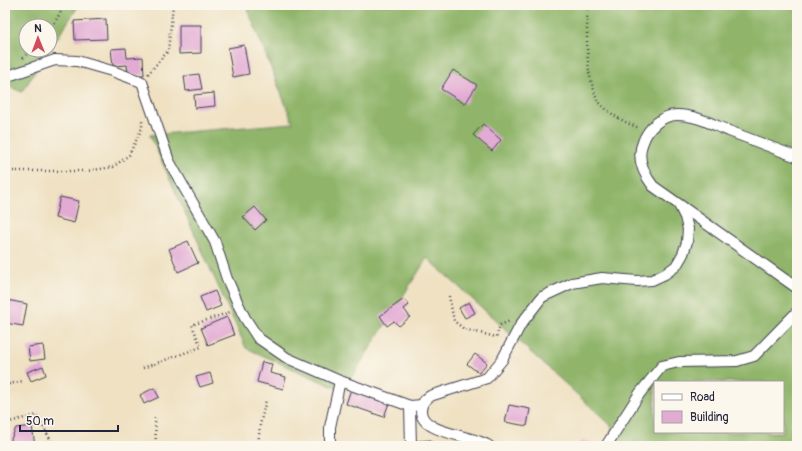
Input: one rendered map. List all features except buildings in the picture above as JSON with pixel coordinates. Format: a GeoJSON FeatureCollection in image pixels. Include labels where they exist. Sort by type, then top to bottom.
{"type":"FeatureCollection","features":[{"type":"Feature","properties":{"kind":"street"},"geometry":{"type":"LineString","coordinates":[[5,78],[55,60],[62,60],[77,61],[112,71],[142,82],[169,161],[215,242],[227,279],[245,318],[258,338],[287,358],[340,381],[410,406],[422,405]]}},
{"type":"Feature","properties":{"kind":"street"},"geometry":{"type":"LineString","coordinates":[[797,157],[695,117],[676,115],[665,118],[656,123],[648,131],[642,142],[640,153],[641,166],[646,177],[653,186],[797,288]]}},
{"type":"Feature","properties":{"kind":"street"},"geometry":{"type":"LineString","coordinates":[[490,446],[429,425],[422,416],[422,405],[426,398],[487,378],[502,360],[521,324],[542,297],[572,283],[602,278],[637,281],[652,280],[666,274],[676,266],[688,242],[688,230],[685,217],[679,205]]}},
{"type":"Feature","properties":{"kind":"street"},"geometry":{"type":"LineString","coordinates":[[606,446],[640,393],[662,366],[680,362],[736,361],[754,356],[797,312]]}},
{"type":"Feature","properties":{"kind":"street"},"geometry":{"type":"LineString","coordinates":[[330,446],[330,427],[340,381]]}},
{"type":"Feature","properties":{"kind":"street"},"geometry":{"type":"LineString","coordinates":[[410,406],[411,446]]}},
{"type":"Feature","properties":{"kind":"path"},"geometry":{"type":"LineString","coordinates":[[57,18],[65,5]]}},
{"type":"Feature","properties":{"kind":"path"},"geometry":{"type":"LineString","coordinates":[[142,82],[168,51],[173,5]]}},
{"type":"Feature","properties":{"kind":"path"},"geometry":{"type":"LineString","coordinates":[[587,5],[587,59],[590,81],[597,101],[620,120],[648,131]]}},
{"type":"Feature","properties":{"kind":"path"},"geometry":{"type":"LineString","coordinates":[[5,171],[87,171],[113,167],[129,156],[142,128],[142,114]]}},
{"type":"Feature","properties":{"kind":"path"},"geometry":{"type":"LineString","coordinates":[[449,296],[454,321],[464,329],[496,337],[500,325],[512,320]]}},
{"type":"Feature","properties":{"kind":"path"},"geometry":{"type":"LineString","coordinates":[[143,368],[201,347],[192,325],[240,308]]}},
{"type":"Feature","properties":{"kind":"path"},"geometry":{"type":"LineString","coordinates":[[5,385],[23,381]]}},
{"type":"Feature","properties":{"kind":"path"},"geometry":{"type":"LineString","coordinates":[[258,446],[260,425],[266,400]]}},
{"type":"Feature","properties":{"kind":"path"},"geometry":{"type":"LineString","coordinates":[[5,431],[9,422],[37,415],[54,446]]}},
{"type":"Feature","properties":{"kind":"path"},"geometry":{"type":"LineString","coordinates":[[155,418],[156,446]]}},
{"type":"Feature","properties":{"kind":"green space"},"geometry":{"type":"Polygon","coordinates":[[[5,5],[79,5],[58,37],[58,18],[18,18],[18,58],[44,58],[22,92],[5,85],[5,5]]]}},
{"type":"Feature","properties":{"kind":"green space"},"geometry":{"type":"Polygon","coordinates":[[[246,5],[797,5],[797,446],[609,446],[612,426],[427,258],[343,391],[246,348],[150,135],[293,123],[246,5]]]}}]}
